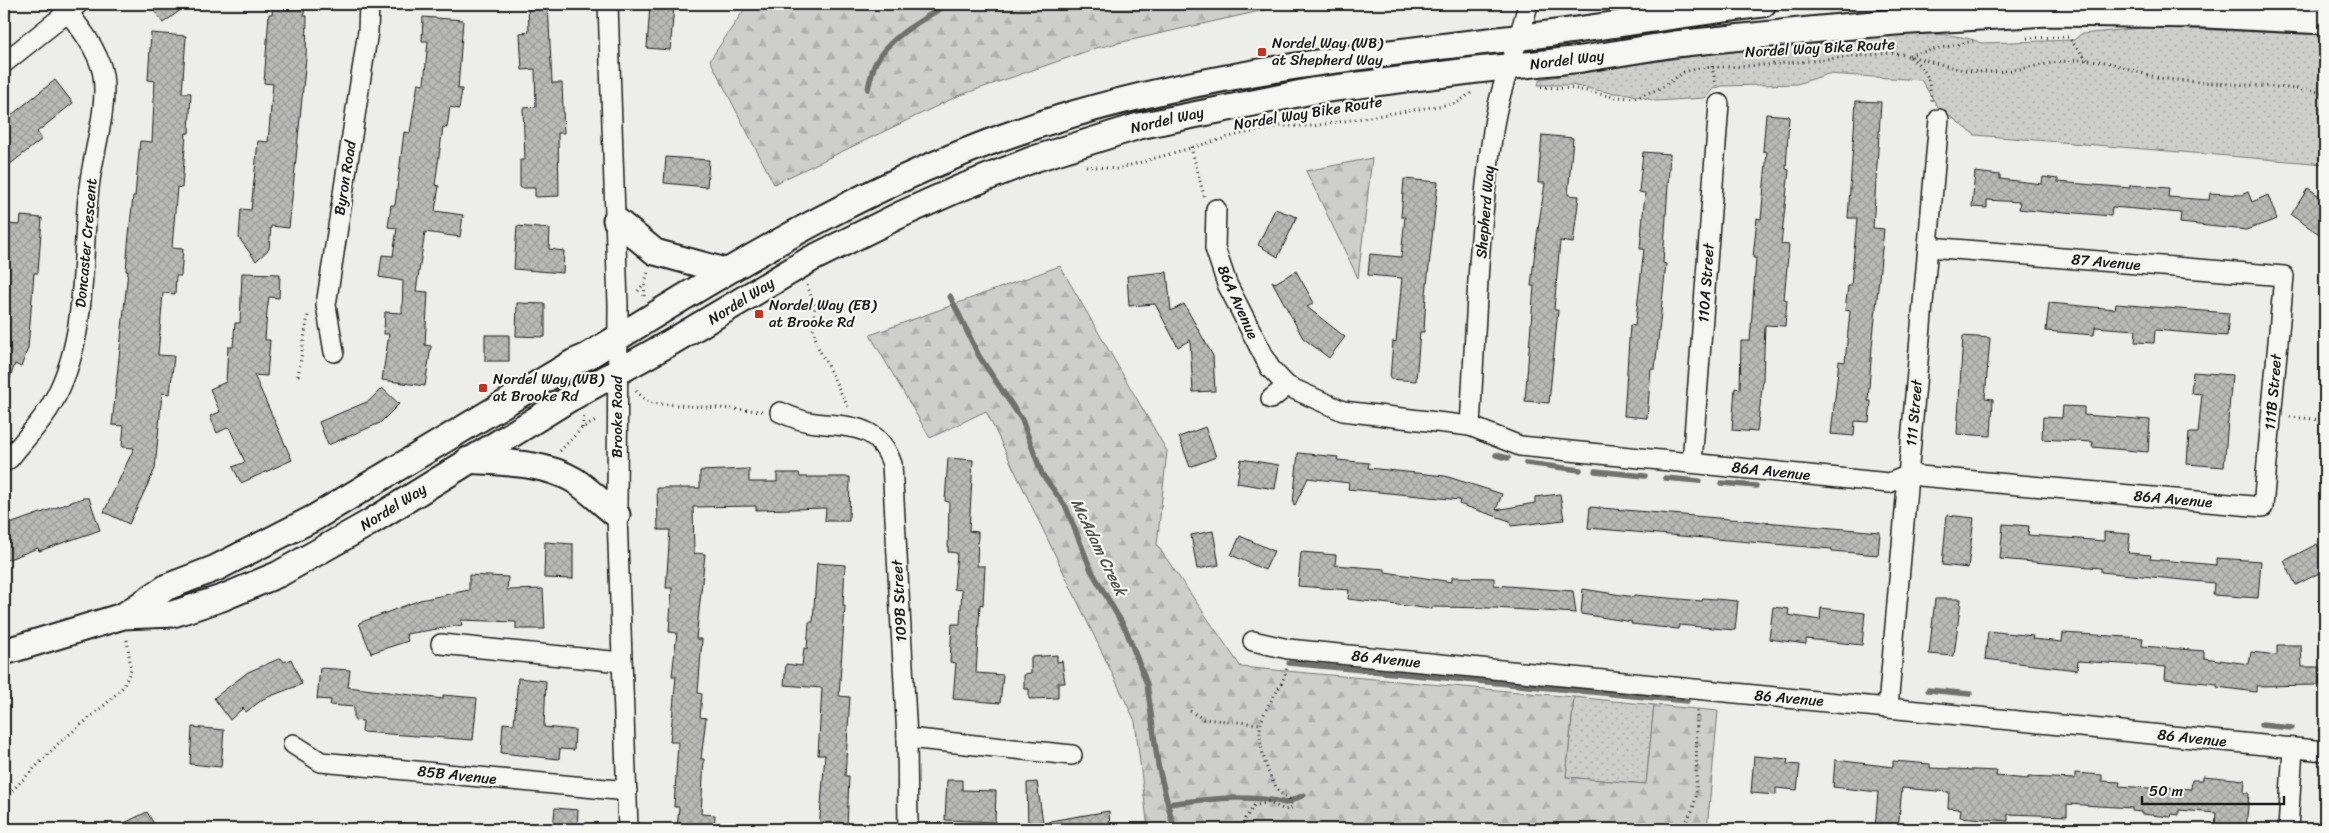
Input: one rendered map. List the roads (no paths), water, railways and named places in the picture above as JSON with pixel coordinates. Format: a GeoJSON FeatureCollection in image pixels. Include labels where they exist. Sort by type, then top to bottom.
{"type":"FeatureCollection","features":[{"type":"Feature","properties":{"kind":"main road","name":"Nordel Way"},"geometry":{"type":"LineString","coordinates":[[123,616],[168,587],[216,568],[314,518],[617,338],[725,271],[803,227],[890,184],[1012,135],[1072,115],[1224,78],[1369,55],[1518,38],[1763,4]]}},
{"type":"Feature","properties":{"kind":"main road","name":"Nordel Way"},"geometry":{"type":"LineString","coordinates":[[4,652],[123,616],[173,614],[222,598],[279,574],[369,523],[569,398],[617,373],[811,259],[902,214],[1034,159],[1139,126],[1312,91],[1582,59],[1675,44],[1810,30],[2057,13],[2178,14],[2325,21]]}},
{"type":"Feature","properties":{"kind":"main road"},"geometry":{"type":"LineString","coordinates":[[616,220],[655,252],[725,271]]}},
{"type":"Feature","properties":{"kind":"main road"},"geometry":{"type":"LineString","coordinates":[[468,460],[528,466],[562,474],[575,481],[616,515]]}},
{"type":"Feature","properties":{"kind":"street","name":"Byron Road"},"geometry":{"type":"LineString","coordinates":[[334,352],[326,305],[368,31],[368,4]]}},
{"type":"Feature","properties":{"kind":"street","name":"Brooke Road"},"geometry":{"type":"LineString","coordinates":[[608,4],[616,220],[616,515],[628,829]]}},
{"type":"Feature","properties":{"kind":"street","name":"Shepherd Way"},"geometry":{"type":"LineString","coordinates":[[1470,426],[1488,170],[1499,96],[1528,4]]}},
{"type":"Feature","properties":{"kind":"street"},"geometry":{"type":"LineString","coordinates":[[4,64],[69,6]]}},
{"type":"Feature","properties":{"kind":"street","name":"Doncaster Crescent"},"geometry":{"type":"LineString","coordinates":[[4,462],[10,458],[50,407],[72,357],[80,316],[89,190],[105,97],[103,74],[95,53],[69,6]]}},
{"type":"Feature","properties":{"kind":"street","name":"110A Street"},"geometry":{"type":"LineString","coordinates":[[1692,463],[1720,104]]}},
{"type":"Feature","properties":{"kind":"street","name":"111 Street"},"geometry":{"type":"LineString","coordinates":[[1888,707],[1939,119]]}},
{"type":"Feature","properties":{"kind":"street","name":"86A Avenue"},"geometry":{"type":"LineString","coordinates":[[1216,209],[1215,248],[1227,284],[1270,368],[1287,386],[1343,411],[1470,426],[1520,446],[1889,483],[1909,475],[2263,507]]}},
{"type":"Feature","properties":{"kind":"street","name":"87 Avenue"},"geometry":{"type":"LineString","coordinates":[[1929,247],[2284,276]]}},
{"type":"Feature","properties":{"kind":"street","name":"111B Street"},"geometry":{"type":"LineString","coordinates":[[2263,507],[2284,276]]}},
{"type":"Feature","properties":{"kind":"street"},"geometry":{"type":"LineString","coordinates":[[1271,399],[1287,386]]}},
{"type":"Feature","properties":{"kind":"street","name":"109B Street"},"geometry":{"type":"LineString","coordinates":[[780,412],[796,419],[849,425],[864,430],[877,438],[887,449],[892,464],[907,738],[908,829]]}},
{"type":"Feature","properties":{"kind":"street","name":"86 Avenue"},"geometry":{"type":"LineString","coordinates":[[1253,641],[1288,649],[2325,751]]}},
{"type":"Feature","properties":{"kind":"street"},"geometry":{"type":"LineString","coordinates":[[441,644],[621,662]]}},
{"type":"Feature","properties":{"kind":"street"},"geometry":{"type":"LineString","coordinates":[[907,738],[1072,755]]}},
{"type":"Feature","properties":{"kind":"street","name":"85B Avenue"},"geometry":{"type":"LineString","coordinates":[[293,744],[322,762],[627,791]]}},
{"type":"Feature","properties":{"kind":"street"},"geometry":{"type":"LineString","coordinates":[[2288,829],[2294,748]]}},
{"type":"Feature","properties":{"kind":"waterway","name":"McAdam Creek"},"geometry":{"type":"LineString","coordinates":[[868,89],[876,62],[890,44],[908,29],[948,4]]}},
{"type":"Feature","properties":{"kind":"waterway","name":"McAdam Creek"},"geometry":{"type":"LineString","coordinates":[[950,296],[979,356],[1022,420],[1042,474],[1066,507],[1091,570],[1126,630],[1147,684],[1158,765],[1174,829]]}},
{"type":"Feature","properties":{"kind":"waterway"},"geometry":{"type":"LineString","coordinates":[[1496,455],[1508,458]]}},
{"type":"Feature","properties":{"kind":"waterway"},"geometry":{"type":"LineString","coordinates":[[1526,463],[1580,470]]}},
{"type":"Feature","properties":{"kind":"waterway"},"geometry":{"type":"LineString","coordinates":[[1595,471],[1645,476]]}},
{"type":"Feature","properties":{"kind":"waterway"},"geometry":{"type":"LineString","coordinates":[[1665,478],[1699,481]]}},
{"type":"Feature","properties":{"kind":"waterway"},"geometry":{"type":"LineString","coordinates":[[1721,483],[1756,486]]}},
{"type":"Feature","properties":{"kind":"waterway"},"geometry":{"type":"LineString","coordinates":[[1289,663],[1687,701]]}},
{"type":"Feature","properties":{"kind":"waterway"},"geometry":{"type":"LineString","coordinates":[[1928,690],[1970,694]]}},
{"type":"Feature","properties":{"kind":"waterway"},"geometry":{"type":"LineString","coordinates":[[2261,725],[2292,728]]}},
{"type":"Feature","properties":{"kind":"waterway"},"geometry":{"type":"LineString","coordinates":[[1168,804],[1242,798],[1286,803],[1304,795]]}},
{"type":"Feature","properties":{"kind":"place","name":"Nordel Way (WB) at Shepherd Way"},"geometry":{"type":"Point","coordinates":[1262,52]}},
{"type":"Feature","properties":{"kind":"place","name":"Nordel Way (EB) at Brooke Rd"},"geometry":{"type":"Point","coordinates":[759,314]}},
{"type":"Feature","properties":{"kind":"place","name":"Nordel Way (WB) at Brooke Rd"},"geometry":{"type":"Point","coordinates":[483,388]}}]}
